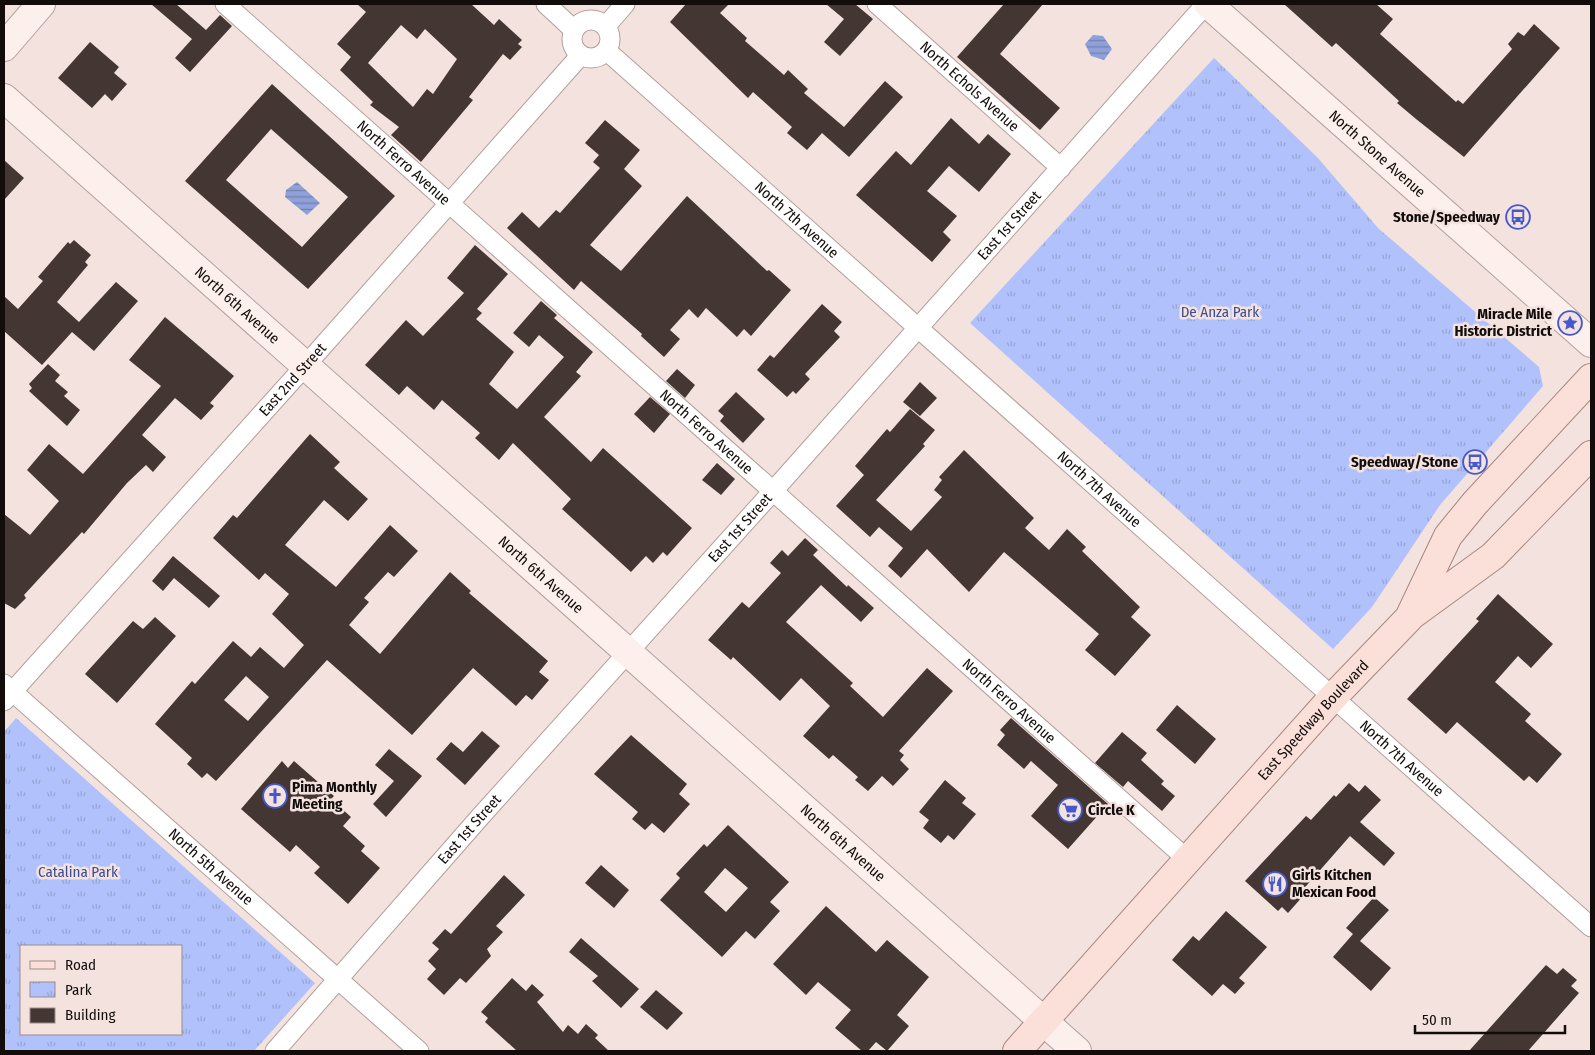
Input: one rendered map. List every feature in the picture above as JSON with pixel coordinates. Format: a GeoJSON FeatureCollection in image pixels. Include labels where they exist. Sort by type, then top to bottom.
{"type":"FeatureCollection","features":[{"type":"Feature","properties":{"kind":"main road","name":"East Speedway Boulevard"},"geometry":{"type":"LineString","coordinates":[[1017,1051],[1333,697],[1409,618],[1448,536],[1475,503],[1591,378]]}},
{"type":"Feature","properties":{"kind":"main road"},"geometry":{"type":"LineString","coordinates":[[1409,618],[1503,547],[1591,454]]}},
{"type":"Feature","properties":{"kind":"street"},"geometry":{"type":"LineString","coordinates":[[4,47],[42,4]]}},
{"type":"Feature","properties":{"kind":"street","name":"North Ferro Avenue"},"geometry":{"type":"LineString","coordinates":[[225,4],[1188,860]]}},
{"type":"Feature","properties":{"kind":"street"},"geometry":{"type":"LineString","coordinates":[[546,4],[574,30]]}},
{"type":"Feature","properties":{"kind":"street"},"geometry":{"type":"LineString","coordinates":[[606,26],[625,4]]}},
{"type":"Feature","properties":{"kind":"street","name":"North Echols Avenue"},"geometry":{"type":"LineString","coordinates":[[877,4],[1061,168]]}},
{"type":"Feature","properties":{"kind":"street","name":"East 1st Street"},"geometry":{"type":"LineString","coordinates":[[275,1051],[337,979],[1207,4]]}},
{"type":"Feature","properties":{"kind":"street","name":"North Stone Avenue"},"geometry":{"type":"LineString","coordinates":[[1207,4],[1591,343]]}},
{"type":"Feature","properties":{"kind":"street"},"geometry":{"type":"LineString","coordinates":[[587,20],[594,20],[606,26],[611,36],[607,51],[593,59],[580,56],[572,43],[574,30],[587,20]]}},
{"type":"Feature","properties":{"kind":"street","name":"North 7th Avenue"},"geometry":{"type":"LineString","coordinates":[[607,51],[1591,927]]}},
{"type":"Feature","properties":{"kind":"street","name":"East 2nd Street"},"geometry":{"type":"LineString","coordinates":[[7,692],[305,366],[580,56]]}},
{"type":"Feature","properties":{"kind":"street","name":"North 6th Avenue"},"geometry":{"type":"LineString","coordinates":[[4,98],[1077,1051]]}},
{"type":"Feature","properties":{"kind":"street","name":"North 5th Avenue"},"geometry":{"type":"LineString","coordinates":[[7,692],[419,1051]]}},
{"type":"Feature","properties":{"kind":"green space","name":"De Anza Park"},"geometry":{"type":"Polygon","coordinates":[[[1214,58],[1318,158],[1378,228],[1539,367],[1543,386],[1440,505],[1372,607],[1333,649],[970,323],[1214,58]]]}},
{"type":"Feature","properties":{"kind":"green space","name":"Catalina Park"},"geometry":{"type":"Polygon","coordinates":[[[16,718],[315,983],[254,1051],[4,1051],[4,732],[16,718]]]}},
{"type":"Feature","properties":{"kind":"shaded area"},"geometry":{"type":"Polygon","coordinates":[[[1093,35],[1103,36],[1112,49],[1104,60],[1091,56],[1085,44],[1093,35]]]}},
{"type":"Feature","properties":{"kind":"shaded area"},"geometry":{"type":"Polygon","coordinates":[[[297,182],[320,203],[307,215],[285,197],[286,190],[297,182]]]}},
{"type":"Feature","properties":{"kind":"building"},"geometry":{"type":"Polygon","coordinates":[[[151,4],[176,4],[206,30],[220,15],[232,26],[190,72],[175,58],[192,39],[151,4]]]}},
{"type":"Feature","properties":{"kind":"building"},"geometry":{"type":"Polygon","coordinates":[[[357,4],[471,4],[494,25],[499,19],[522,40],[518,44],[522,47],[510,60],[503,54],[469,97],[473,100],[421,162],[391,135],[399,127],[370,105],[373,102],[340,70],[351,57],[337,44],[366,12],[357,4]],[[401,25],[368,63],[413,107],[427,89],[433,94],[457,59],[425,29],[417,39],[401,25]]]}},
{"type":"Feature","properties":{"kind":"building"},"geometry":{"type":"Polygon","coordinates":[[[686,4],[729,4],[720,13],[747,38],[745,41],[784,75],[788,70],[808,89],[804,93],[844,127],[885,81],[903,97],[849,157],[822,133],[807,150],[787,133],[792,127],[753,92],[748,98],[670,22],[686,4]]]}},
{"type":"Feature","properties":{"kind":"building"},"geometry":{"type":"Polygon","coordinates":[[[826,4],[855,4],[873,19],[840,56],[824,42],[844,19],[826,4]]]}},
{"type":"Feature","properties":{"kind":"building"},"geometry":{"type":"Polygon","coordinates":[[[1004,4],[1043,4],[1000,54],[1060,108],[1040,130],[957,57],[1004,4]]]}},
{"type":"Feature","properties":{"kind":"building"},"geometry":{"type":"Polygon","coordinates":[[[1284,4],[1376,4],[1393,19],[1380,34],[1456,102],[1458,100],[1463,104],[1512,49],[1508,44],[1518,32],[1524,36],[1534,24],[1560,48],[1464,157],[1397,103],[1399,101],[1336,43],[1332,47],[1284,4]]]}},
{"type":"Feature","properties":{"kind":"building"},"geometry":{"type":"Polygon","coordinates":[[[90,42],[119,67],[114,73],[127,84],[112,101],[105,94],[92,108],[58,78],[90,42]]]}},
{"type":"Feature","properties":{"kind":"building"},"geometry":{"type":"Polygon","coordinates":[[[272,84],[395,196],[308,289],[185,181],[272,84]],[[271,129],[226,180],[302,247],[348,197],[271,129]]]}},
{"type":"Feature","properties":{"kind":"building"},"geometry":{"type":"Polygon","coordinates":[[[951,118],[979,144],[988,134],[1011,154],[979,192],[949,166],[927,191],[957,216],[943,232],[951,240],[932,262],[856,195],[896,151],[911,165],[951,118]]]}},
{"type":"Feature","properties":{"kind":"building"},"geometry":{"type":"Polygon","coordinates":[[[605,120],[640,150],[624,169],[642,186],[590,245],[621,271],[687,196],[767,271],[769,270],[791,290],[751,336],[744,329],[737,337],[706,308],[698,318],[689,309],[670,330],[680,339],[664,357],[641,336],[642,334],[581,281],[574,290],[507,228],[522,212],[539,228],[556,210],[560,213],[600,168],[593,162],[599,155],[585,143],[605,120]]]}},
{"type":"Feature","properties":{"kind":"building"},"geometry":{"type":"Polygon","coordinates":[[[4,160],[24,178],[4,200],[4,160]]]}},
{"type":"Feature","properties":{"kind":"building"},"geometry":{"type":"Polygon","coordinates":[[[74,240],[91,255],[85,262],[88,265],[57,302],[79,322],[116,282],[138,301],[94,351],[72,332],[42,365],[4,331],[4,296],[18,309],[43,281],[38,277],[68,242],[70,244],[74,240]]]}},
{"type":"Feature","properties":{"kind":"building"},"geometry":{"type":"Polygon","coordinates":[[[475,245],[508,274],[477,309],[482,313],[476,319],[514,352],[489,384],[517,409],[564,357],[539,335],[529,347],[513,333],[541,301],[557,315],[554,318],[593,352],[576,372],[581,376],[544,417],[591,462],[603,448],[692,528],[667,556],[663,552],[653,563],[646,556],[631,572],[562,509],[571,499],[513,443],[499,460],[475,438],[480,433],[442,400],[434,410],[407,386],[399,395],[365,365],[406,320],[423,336],[464,293],[447,278],[475,245]]]}},
{"type":"Feature","properties":{"kind":"building"},"geometry":{"type":"Polygon","coordinates":[[[822,304],[842,322],[834,331],[840,337],[805,374],[810,379],[796,394],[793,391],[787,397],[757,370],[770,355],[774,358],[822,304]]]}},
{"type":"Feature","properties":{"kind":"building"},"geometry":{"type":"Polygon","coordinates":[[[165,317],[234,376],[210,403],[214,406],[201,420],[175,398],[142,435],[166,457],[153,472],[146,465],[127,483],[84,534],[82,532],[24,595],[26,598],[15,609],[4,603],[4,514],[30,535],[59,501],[27,470],[49,444],[83,474],[161,386],[129,360],[165,317]]]}},
{"type":"Feature","properties":{"kind":"building"},"geometry":{"type":"Polygon","coordinates":[[[48,364],[60,375],[55,381],[68,392],[64,396],[80,410],[67,426],[29,391],[32,388],[29,384],[48,364]]]}},
{"type":"Feature","properties":{"kind":"building"},"geometry":{"type":"Polygon","coordinates":[[[677,369],[695,385],[685,398],[666,381],[677,369]]]}},
{"type":"Feature","properties":{"kind":"building"},"geometry":{"type":"Polygon","coordinates":[[[920,382],[937,398],[920,416],[903,402],[920,382]]]}},
{"type":"Feature","properties":{"kind":"building"},"geometry":{"type":"Polygon","coordinates":[[[736,392],[765,419],[743,443],[720,421],[724,416],[718,411],[736,392]]]}},
{"type":"Feature","properties":{"kind":"building"},"geometry":{"type":"Polygon","coordinates":[[[650,397],[670,414],[654,433],[634,414],[650,397]]]}},
{"type":"Feature","properties":{"kind":"building"},"geometry":{"type":"Polygon","coordinates":[[[910,409],[935,430],[923,444],[925,446],[876,500],[911,531],[942,497],[934,490],[942,480],[939,477],[964,450],[1034,518],[1025,528],[1049,550],[1067,529],[1086,547],[1082,551],[1140,607],[1131,617],[1151,635],[1115,676],[1085,650],[1099,634],[1004,552],[969,592],[927,549],[901,578],[888,566],[903,548],[879,527],[870,537],[836,506],[864,475],[855,466],[887,429],[890,432],[910,409]]]}},
{"type":"Feature","properties":{"kind":"building"},"geometry":{"type":"Polygon","coordinates":[[[310,434],[340,462],[334,468],[368,499],[348,521],[324,500],[285,545],[336,587],[390,525],[418,551],[394,577],[388,572],[364,598],[369,602],[349,625],[380,654],[450,572],[471,591],[469,593],[548,661],[539,672],[549,680],[532,700],[526,695],[516,706],[473,668],[412,735],[327,660],[216,781],[207,773],[202,778],[187,764],[192,758],[155,724],[192,681],[195,684],[233,641],[251,657],[260,647],[284,668],[304,645],[272,614],[289,594],[265,573],[259,580],[213,538],[233,515],[237,518],[310,434]],[[246,676],[224,700],[248,721],[269,697],[246,676]]]}},
{"type":"Feature","properties":{"kind":"building"},"geometry":{"type":"Polygon","coordinates":[[[717,463],[735,479],[721,495],[702,480],[717,463]]]}},
{"type":"Feature","properties":{"kind":"building"},"geometry":{"type":"Polygon","coordinates":[[[805,538],[818,550],[813,555],[847,587],[848,585],[874,608],[861,622],[821,585],[786,622],[853,683],[850,686],[883,717],[927,668],[953,691],[899,751],[904,755],[900,760],[909,769],[893,786],[882,776],[868,791],[855,780],[858,777],[833,755],[829,759],[803,736],[830,706],[801,678],[780,701],[733,657],[731,660],[708,640],[742,602],[749,608],[781,573],[770,563],[782,550],[788,556],[805,538]]]}},
{"type":"Feature","properties":{"kind":"building"},"geometry":{"type":"Polygon","coordinates":[[[173,556],[220,596],[209,608],[174,578],[163,591],[152,581],[173,556]]]}},
{"type":"Feature","properties":{"kind":"building"},"geometry":{"type":"Polygon","coordinates":[[[1498,594],[1553,644],[1531,668],[1518,656],[1495,682],[1531,714],[1525,721],[1562,754],[1537,783],[1529,776],[1524,781],[1457,722],[1446,734],[1407,699],[1479,621],[1476,619],[1498,594]]]}},
{"type":"Feature","properties":{"kind":"building"},"geometry":{"type":"Polygon","coordinates":[[[155,617],[176,636],[117,703],[85,674],[133,621],[143,629],[155,617]]]}},
{"type":"Feature","properties":{"kind":"building"},"geometry":{"type":"Polygon","coordinates":[[[1177,705],[1216,739],[1195,764],[1156,730],[1177,705]]]}},
{"type":"Feature","properties":{"kind":"building","name":"Circle K"},"geometry":{"type":"Polygon","coordinates":[[[1011,718],[1108,804],[1068,849],[1031,816],[1058,785],[1031,761],[1024,769],[997,745],[1005,735],[1000,730],[1011,718]]]}},
{"type":"Feature","properties":{"kind":"building"},"geometry":{"type":"Polygon","coordinates":[[[482,731],[500,746],[465,785],[436,759],[451,742],[463,752],[482,731]]]}},
{"type":"Feature","properties":{"kind":"building"},"geometry":{"type":"Polygon","coordinates":[[[1122,732],[1147,753],[1141,760],[1164,781],[1161,784],[1175,796],[1162,811],[1128,781],[1123,787],[1095,763],[1122,732]]]}},
{"type":"Feature","properties":{"kind":"building"},"geometry":{"type":"Polygon","coordinates":[[[631,735],[687,784],[679,794],[690,804],[664,833],[652,823],[645,830],[632,819],[638,812],[594,774],[631,735]]]}},
{"type":"Feature","properties":{"kind":"building"},"geometry":{"type":"Polygon","coordinates":[[[389,749],[422,776],[386,817],[373,804],[394,781],[375,765],[389,749]]]}},
{"type":"Feature","properties":{"kind":"building"},"geometry":{"type":"Polygon","coordinates":[[[282,761],[288,768],[294,761],[334,796],[331,799],[351,817],[343,826],[365,846],[361,851],[380,868],[348,904],[314,873],[320,867],[296,845],[290,852],[241,809],[282,761]]]}},
{"type":"Feature","properties":{"kind":"building"},"geometry":{"type":"Polygon","coordinates":[[[945,780],[966,798],[962,803],[976,814],[954,840],[948,835],[941,843],[923,828],[929,820],[919,812],[945,780]]]}},
{"type":"Feature","properties":{"kind":"building"},"geometry":{"type":"Polygon","coordinates":[[[1349,783],[1359,792],[1365,785],[1381,800],[1360,822],[1395,853],[1384,866],[1350,836],[1300,893],[1303,896],[1288,913],[1282,907],[1278,911],[1245,881],[1306,816],[1311,820],[1334,795],[1336,797],[1349,783]]]}},
{"type":"Feature","properties":{"kind":"building"},"geometry":{"type":"Polygon","coordinates":[[[728,825],[789,882],[770,902],[780,911],[755,939],[746,931],[722,957],[660,900],[680,878],[676,874],[704,844],[707,847],[728,825]],[[725,868],[704,892],[726,912],[748,888],[725,868]]]}},
{"type":"Feature","properties":{"kind":"building"},"geometry":{"type":"Polygon","coordinates":[[[601,865],[629,890],[614,908],[585,883],[601,865]]]}},
{"type":"Feature","properties":{"kind":"building"},"geometry":{"type":"Polygon","coordinates":[[[504,875],[525,895],[496,926],[503,932],[487,949],[491,956],[466,983],[460,978],[444,995],[427,979],[436,969],[428,961],[439,949],[432,943],[445,929],[451,934],[504,875]]]}},
{"type":"Feature","properties":{"kind":"building"},"geometry":{"type":"Polygon","coordinates":[[[1374,897],[1389,910],[1360,941],[1391,968],[1371,991],[1333,957],[1353,934],[1346,928],[1374,897]]]}},
{"type":"Feature","properties":{"kind":"building"},"geometry":{"type":"Polygon","coordinates":[[[826,906],[876,952],[887,940],[929,977],[897,1015],[909,1026],[887,1051],[876,1042],[868,1051],[862,1051],[835,1028],[851,1010],[818,982],[806,995],[773,964],[826,906]]]}},
{"type":"Feature","properties":{"kind":"building"},"geometry":{"type":"Polygon","coordinates":[[[1226,911],[1267,947],[1239,978],[1245,983],[1235,994],[1223,984],[1212,996],[1172,960],[1193,936],[1199,941],[1226,911]]]}},
{"type":"Feature","properties":{"kind":"building"},"geometry":{"type":"Polygon","coordinates":[[[581,938],[639,989],[621,1008],[592,981],[598,976],[569,952],[581,938]]]}},
{"type":"Feature","properties":{"kind":"building"},"geometry":{"type":"Polygon","coordinates":[[[1546,965],[1557,974],[1563,968],[1577,980],[1571,986],[1579,993],[1528,1051],[1469,1051],[1546,965]]]}},
{"type":"Feature","properties":{"kind":"building"},"geometry":{"type":"Polygon","coordinates":[[[512,978],[526,991],[532,984],[544,995],[537,1002],[563,1032],[568,1025],[578,1034],[586,1024],[598,1035],[595,1038],[609,1051],[517,1051],[485,1022],[488,1018],[481,1012],[512,978]]]}},
{"type":"Feature","properties":{"kind":"building"},"geometry":{"type":"Polygon","coordinates":[[[656,990],[683,1013],[667,1030],[640,1007],[656,990]]]}},
{"type":"Feature","properties":{"kind":"place","name":"Stone/Speedway"},"geometry":{"type":"Point","coordinates":[1518,217]}},
{"type":"Feature","properties":{"kind":"place","name":"Miracle Mile Historic District"},"geometry":{"type":"Point","coordinates":[1570,323]}},
{"type":"Feature","properties":{"kind":"place","name":"Speedway/Stone"},"geometry":{"type":"Point","coordinates":[1475,462]}},
{"type":"Feature","properties":{"kind":"place","name":"Pima Monthly Meeting"},"geometry":{"type":"Point","coordinates":[275,796]}},
{"type":"Feature","properties":{"kind":"place","name":"Circle K"},"geometry":{"type":"Point","coordinates":[1070,810]}},
{"type":"Feature","properties":{"kind":"place","name":"Girls Kitchen Mexican Food"},"geometry":{"type":"Point","coordinates":[1275,884]}}]}
